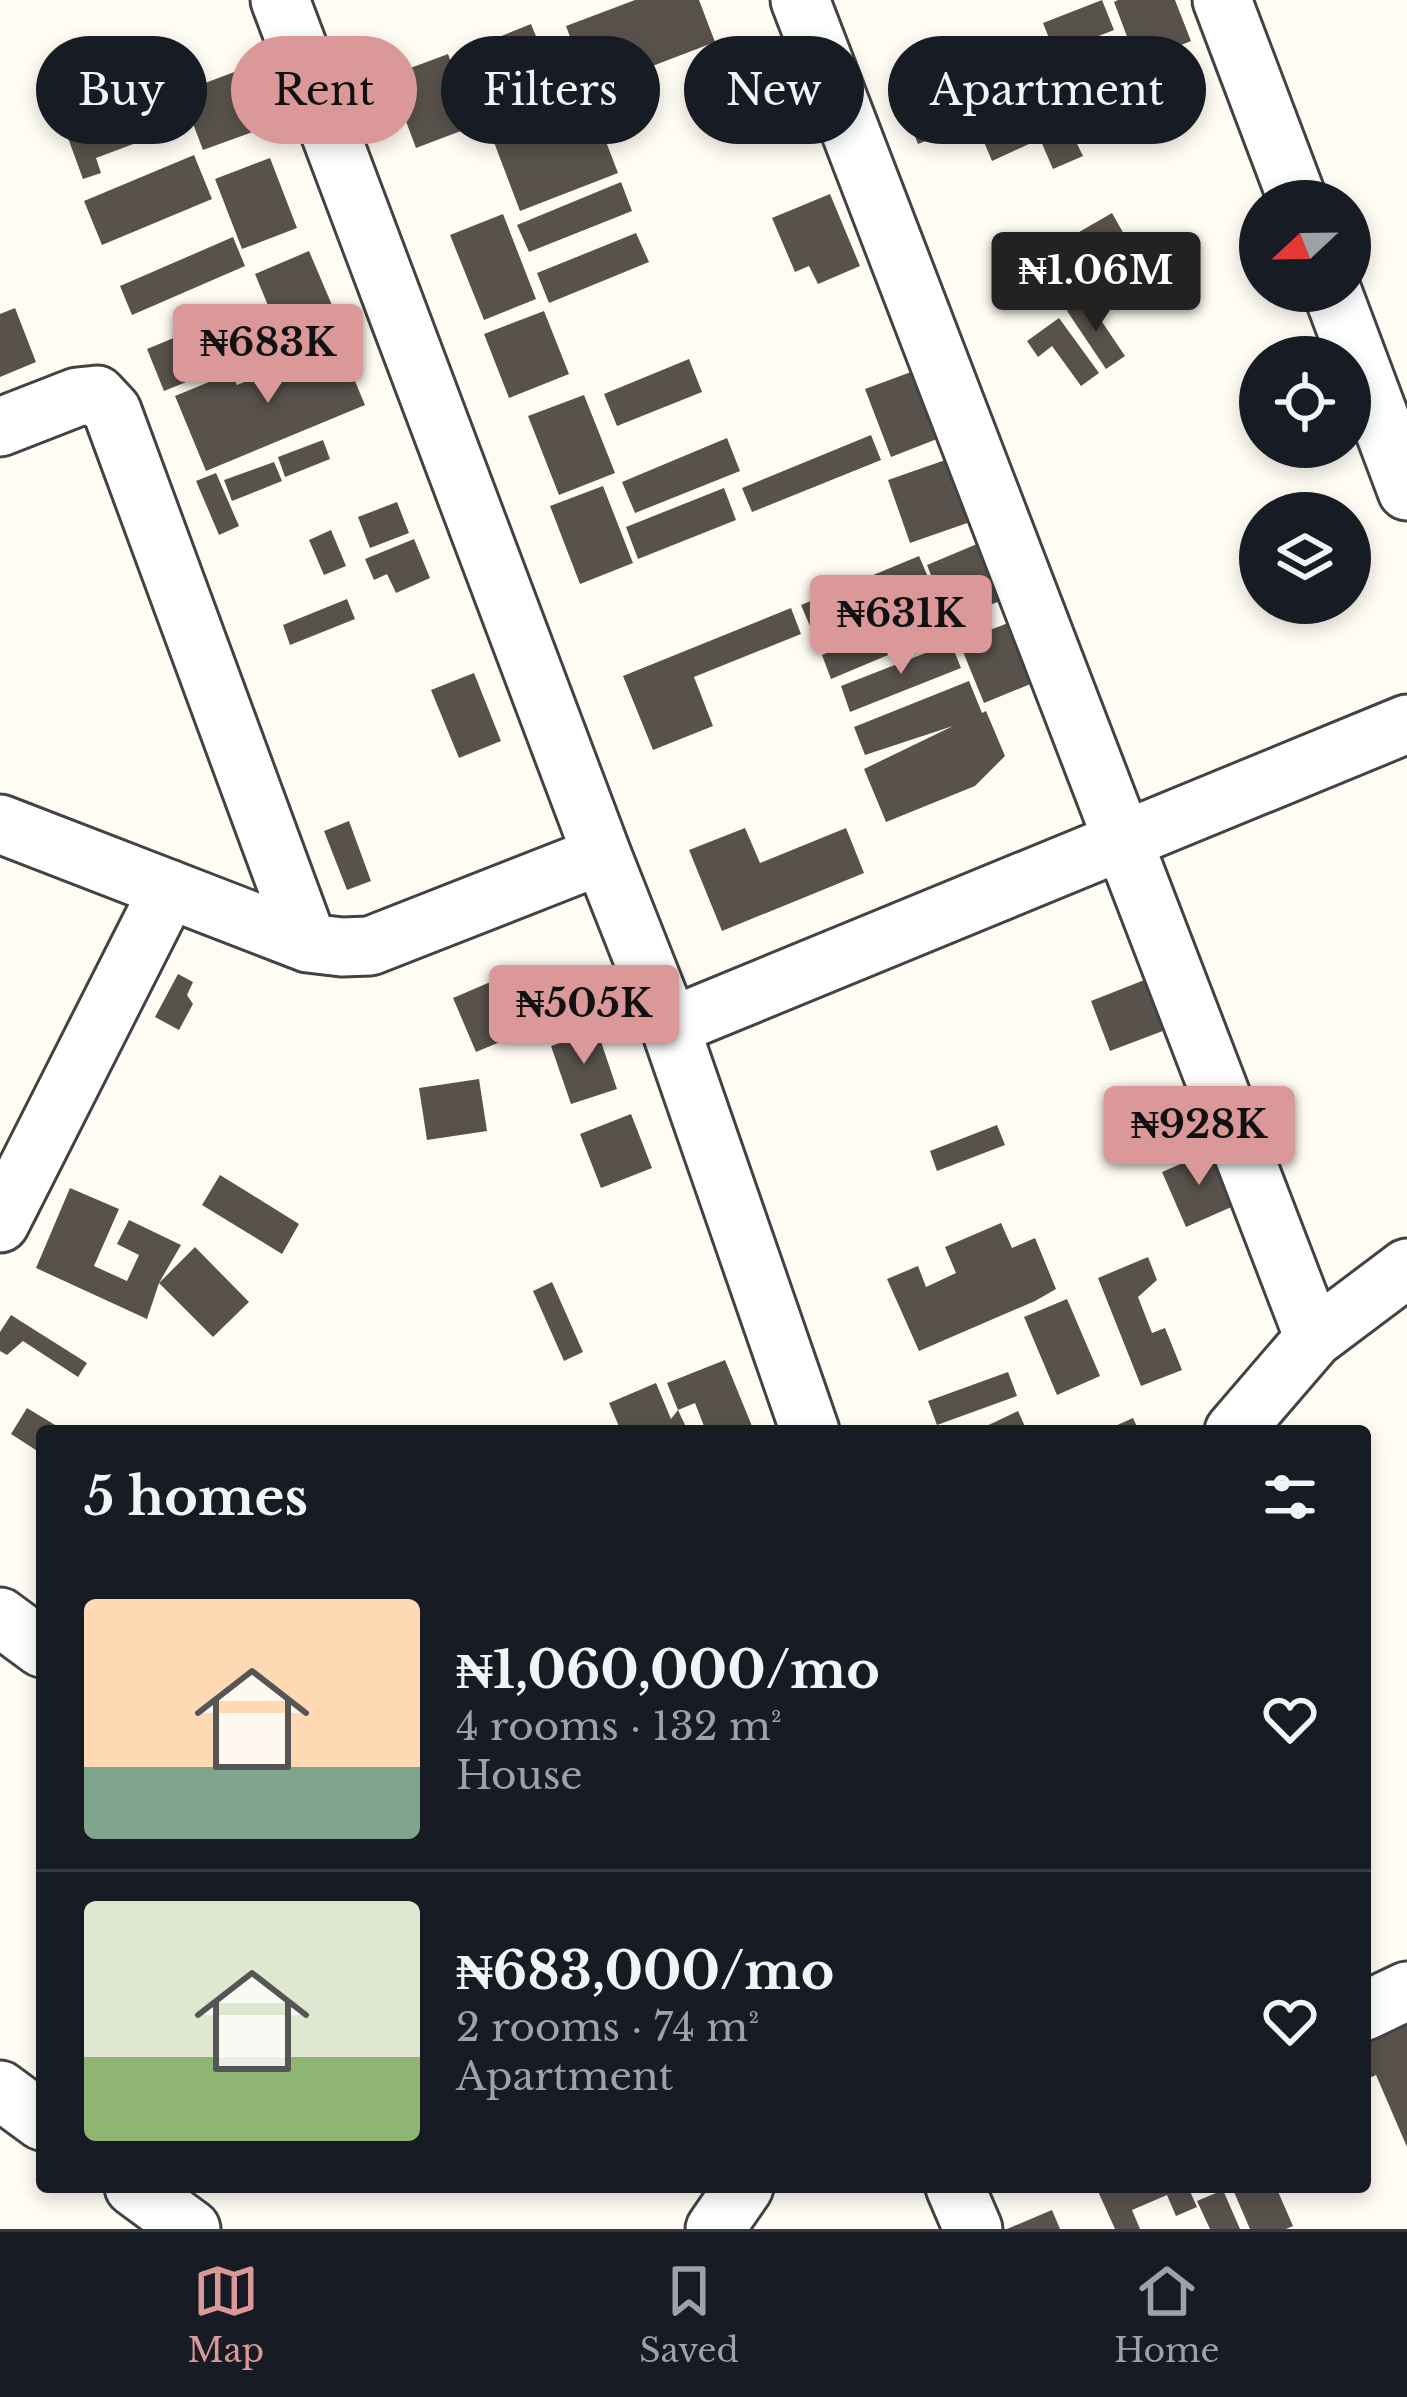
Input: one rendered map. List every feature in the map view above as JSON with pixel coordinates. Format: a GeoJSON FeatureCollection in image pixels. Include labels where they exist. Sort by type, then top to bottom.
{"type":"FeatureCollection","features":[{"type":"Feature","properties":{"kind":"street"},"geometry":{"type":"LineString","coordinates":[[280,0],[670,1027],[808,1425]]}},
{"type":"Feature","properties":{"kind":"street"},"geometry":{"type":"LineString","coordinates":[[800,0],[1313,1338]]}},
{"type":"Feature","properties":{"kind":"street"},"geometry":{"type":"LineString","coordinates":[[1222,0],[1290,180]]}},
{"type":"Feature","properties":{"kind":"street"},"geometry":{"type":"LineString","coordinates":[[1340,312],[1407,491]]}},
{"type":"Feature","properties":{"kind":"street"},"geometry":{"type":"LineString","coordinates":[[0,427],[77,397],[97,395],[112,411],[308,943]]}},
{"type":"Feature","properties":{"kind":"street"},"geometry":{"type":"LineString","coordinates":[[670,1027],[1407,724]]}},
{"type":"Feature","properties":{"kind":"street"},"geometry":{"type":"LineString","coordinates":[[0,824],[308,943],[342,947],[370,946],[602,856]]}},
{"type":"Feature","properties":{"kind":"street"},"geometry":{"type":"LineString","coordinates":[[0,1223],[169,889]]}},
{"type":"Feature","properties":{"kind":"street"},"geometry":{"type":"LineString","coordinates":[[1239,1425],[1313,1338],[1407,1268]]}},
{"type":"Feature","properties":{"kind":"street"},"geometry":{"type":"LineString","coordinates":[[0,1617],[36,1644]]}},
{"type":"Feature","properties":{"kind":"street"},"geometry":{"type":"LineString","coordinates":[[1371,2008],[1407,1990]]}},
{"type":"Feature","properties":{"kind":"street"},"geometry":{"type":"LineString","coordinates":[[0,2090],[36,2117]]}},
{"type":"Feature","properties":{"kind":"street"},"geometry":{"type":"LineString","coordinates":[[715,2229],[740,2193]]}},
{"type":"Feature","properties":{"kind":"building"},"geometry":{"type":"Polygon","coordinates":[[[635,0],[699,0],[713,36],[684,36],[684,54],[660,63],[660,36],[570,36],[566,26],[635,0]]]}},
{"type":"Feature","properties":{"kind":"building"},"geometry":{"type":"Polygon","coordinates":[[[1102,0],[1114,30],[1099,36],[1048,36],[1043,23],[1102,0]]]}},
{"type":"Feature","properties":{"kind":"building"},"geometry":{"type":"Polygon","coordinates":[[[1175,0],[1189,36],[1127,36],[1114,2],[1175,0]]]}},
{"type":"Feature","properties":{"kind":"building"},"geometry":{"type":"Polygon","coordinates":[[[531,24],[536,36],[501,36],[531,24]]]}},
{"type":"Feature","properties":{"kind":"building"},"geometry":{"type":"Polygon","coordinates":[[[441,57],[441,139],[416,148],[414,144],[417,66],[441,57]]]}},
{"type":"Feature","properties":{"kind":"building"},"geometry":{"type":"Polygon","coordinates":[[[231,73],[231,140],[203,150],[201,144],[207,144],[207,82],[231,73]]]}},
{"type":"Feature","properties":{"kind":"building"},"geometry":{"type":"Polygon","coordinates":[[[70,144],[133,144],[96,158],[101,173],[83,179],[70,144]]]}},
{"type":"Feature","properties":{"kind":"building"},"geometry":{"type":"Polygon","coordinates":[[[495,144],[607,144],[618,173],[520,211],[495,144]]]}},
{"type":"Feature","properties":{"kind":"building"},"geometry":{"type":"Polygon","coordinates":[[[985,144],[1029,144],[992,161],[985,144]]]}},
{"type":"Feature","properties":{"kind":"building"},"geometry":{"type":"Polygon","coordinates":[[[1042,144],[1077,144],[1083,156],[1053,169],[1042,144]]]}},
{"type":"Feature","properties":{"kind":"building"},"geometry":{"type":"Polygon","coordinates":[[[194,155],[212,199],[102,245],[84,201],[194,155]]]}},
{"type":"Feature","properties":{"kind":"building"},"geometry":{"type":"Polygon","coordinates":[[[270,158],[297,228],[242,249],[215,179],[270,158]]]}},
{"type":"Feature","properties":{"kind":"building"},"geometry":{"type":"Polygon","coordinates":[[[621,182],[632,211],[529,252],[517,225],[621,182]]]}},
{"type":"Feature","properties":{"kind":"building"},"geometry":{"type":"Polygon","coordinates":[[[830,194],[860,266],[818,284],[809,266],[795,272],[772,218],[830,194]]]}},
{"type":"Feature","properties":{"kind":"building"},"geometry":{"type":"Polygon","coordinates":[[[1112,213],[1125,236],[1049,280],[1036,257],[1112,213]]]}},
{"type":"Feature","properties":{"kind":"building"},"geometry":{"type":"Polygon","coordinates":[[[503,214],[536,299],[484,320],[450,235],[503,214]]]}},
{"type":"Feature","properties":{"kind":"building"},"geometry":{"type":"Polygon","coordinates":[[[636,233],[649,262],[549,303],[537,273],[636,233]]]}},
{"type":"Feature","properties":{"kind":"building"},"geometry":{"type":"Polygon","coordinates":[[[233,237],[245,266],[132,315],[120,286],[233,237]]]}},
{"type":"Feature","properties":{"kind":"building"},"geometry":{"type":"Polygon","coordinates":[[[309,251],[343,331],[288,354],[255,274],[309,251]]]}},
{"type":"Feature","properties":{"kind":"building"},"geometry":{"type":"Polygon","coordinates":[[[1086,298],[1125,356],[1106,369],[1067,311],[1086,298]]]}},
{"type":"Feature","properties":{"kind":"building"},"geometry":{"type":"Polygon","coordinates":[[[15,308],[36,362],[0,377],[0,314],[15,308]]]}},
{"type":"Feature","properties":{"kind":"building"},"geometry":{"type":"Polygon","coordinates":[[[244,309],[261,352],[164,391],[147,349],[244,309]]]}},
{"type":"Feature","properties":{"kind":"building"},"geometry":{"type":"Polygon","coordinates":[[[544,311],[569,374],[509,398],[484,334],[544,311]]]}},
{"type":"Feature","properties":{"kind":"building"},"geometry":{"type":"Polygon","coordinates":[[[1059,318],[1099,373],[1081,386],[1052,346],[1038,357],[1027,341],[1059,318]]]}},
{"type":"Feature","properties":{"kind":"building"},"geometry":{"type":"Polygon","coordinates":[[[339,343],[365,405],[206,471],[175,396],[231,373],[237,385],[339,343]]]}},
{"type":"Feature","properties":{"kind":"building"},"geometry":{"type":"Polygon","coordinates":[[[689,359],[702,392],[617,426],[604,394],[689,359]]]}},
{"type":"Feature","properties":{"kind":"building"},"geometry":{"type":"Polygon","coordinates":[[[911,372],[937,439],[891,457],[865,389],[911,372]]]}},
{"type":"Feature","properties":{"kind":"building"},"geometry":{"type":"Polygon","coordinates":[[[584,395],[615,473],[559,495],[528,416],[584,395]]]}},
{"type":"Feature","properties":{"kind":"building"},"geometry":{"type":"Polygon","coordinates":[[[871,435],[881,460],[752,512],[742,488],[871,435]]]}},
{"type":"Feature","properties":{"kind":"building"},"geometry":{"type":"Polygon","coordinates":[[[727,438],[740,471],[635,513],[622,482],[727,438]]]}},
{"type":"Feature","properties":{"kind":"building"},"geometry":{"type":"Polygon","coordinates":[[[323,440],[330,459],[285,477],[278,457],[323,440]]]}},
{"type":"Feature","properties":{"kind":"building"},"geometry":{"type":"Polygon","coordinates":[[[951,458],[973,521],[910,543],[888,480],[951,458]]]}},
{"type":"Feature","properties":{"kind":"building"},"geometry":{"type":"Polygon","coordinates":[[[274,462],[282,481],[232,501],[224,480],[274,462]]]}},
{"type":"Feature","properties":{"kind":"building"},"geometry":{"type":"Polygon","coordinates":[[[216,473],[239,526],[219,535],[196,481],[216,473]]]}},
{"type":"Feature","properties":{"kind":"building"},"geometry":{"type":"Polygon","coordinates":[[[603,486],[633,563],[580,584],[550,506],[603,486]]]}},
{"type":"Feature","properties":{"kind":"building"},"geometry":{"type":"Polygon","coordinates":[[[724,488],[736,520],[638,559],[626,527],[724,488]]]}},
{"type":"Feature","properties":{"kind":"building"},"geometry":{"type":"Polygon","coordinates":[[[397,502],[409,533],[370,548],[358,517],[397,502]]]}},
{"type":"Feature","properties":{"kind":"building"},"geometry":{"type":"Polygon","coordinates":[[[331,530],[346,566],[324,575],[309,540],[331,530]]]}},
{"type":"Feature","properties":{"kind":"building"},"geometry":{"type":"Polygon","coordinates":[[[414,539],[430,578],[396,593],[387,574],[374,580],[365,559],[414,539]]]}},
{"type":"Feature","properties":{"kind":"building"},"geometry":{"type":"Polygon","coordinates":[[[977,544],[1000,601],[949,621],[927,565],[977,544]]]}},
{"type":"Feature","properties":{"kind":"building"},"geometry":{"type":"Polygon","coordinates":[[[919,556],[931,584],[813,633],[801,605],[919,556]]]}},
{"type":"Feature","properties":{"kind":"building"},"geometry":{"type":"Polygon","coordinates":[[[347,599],[355,619],[290,645],[283,625],[347,599]]]}},
{"type":"Feature","properties":{"kind":"building"},"geometry":{"type":"Polygon","coordinates":[[[934,607],[945,631],[831,679],[822,655],[934,607]]]}},
{"type":"Feature","properties":{"kind":"building"},"geometry":{"type":"Polygon","coordinates":[[[791,608],[801,634],[694,677],[713,726],[653,750],[623,676],[791,608]]]}},
{"type":"Feature","properties":{"kind":"building"},"geometry":{"type":"Polygon","coordinates":[[[1008,623],[1033,683],[984,703],[959,642],[1008,623]]]}},
{"type":"Feature","properties":{"kind":"building"},"geometry":{"type":"Polygon","coordinates":[[[951,643],[961,668],[850,712],[841,686],[951,643]]]}},
{"type":"Feature","properties":{"kind":"building"},"geometry":{"type":"Polygon","coordinates":[[[474,673],[501,741],[459,758],[431,690],[474,673]]]}},
{"type":"Feature","properties":{"kind":"building"},"geometry":{"type":"Polygon","coordinates":[[[969,681],[1005,756],[975,786],[886,822],[864,769],[953,726],[865,755],[854,727],[969,681]]]}},
{"type":"Feature","properties":{"kind":"building"},"geometry":{"type":"Polygon","coordinates":[[[349,821],[371,881],[347,890],[324,831],[349,821]]]}},
{"type":"Feature","properties":{"kind":"building"},"geometry":{"type":"Polygon","coordinates":[[[745,828],[760,863],[846,828],[864,873],[722,931],[689,850],[745,828]]]}},
{"type":"Feature","properties":{"kind":"building"},"geometry":{"type":"Polygon","coordinates":[[[178,974],[193,982],[187,995],[193,1004],[179,1030],[155,1017],[178,974]]]}},
{"type":"Feature","properties":{"kind":"building"},"geometry":{"type":"Polygon","coordinates":[[[509,974],[518,996],[552,982],[566,1014],[476,1052],[453,998],[509,974]]]}},
{"type":"Feature","properties":{"kind":"building"},"geometry":{"type":"Polygon","coordinates":[[[1157,975],[1176,1026],[1110,1051],[1091,1001],[1157,975]]]}},
{"type":"Feature","properties":{"kind":"building"},"geometry":{"type":"Polygon","coordinates":[[[597,1030],[617,1089],[571,1104],[551,1046],[597,1030]]]}},
{"type":"Feature","properties":{"kind":"building"},"geometry":{"type":"Polygon","coordinates":[[[479,1079],[487,1131],[427,1140],[419,1088],[479,1079]]]}},
{"type":"Feature","properties":{"kind":"building"},"geometry":{"type":"Polygon","coordinates":[[[631,1114],[652,1168],[601,1188],[580,1134],[631,1114]]]}},
{"type":"Feature","properties":{"kind":"building"},"geometry":{"type":"Polygon","coordinates":[[[997,1125],[1005,1145],[937,1171],[930,1151],[997,1125]]]}},
{"type":"Feature","properties":{"kind":"building"},"geometry":{"type":"Polygon","coordinates":[[[1213,1150],[1236,1205],[1186,1227],[1162,1172],[1213,1150]]]}},
{"type":"Feature","properties":{"kind":"building"},"geometry":{"type":"Polygon","coordinates":[[[220,1175],[299,1224],[282,1254],[202,1205],[220,1175]]]}},
{"type":"Feature","properties":{"kind":"building"},"geometry":{"type":"Polygon","coordinates":[[[70,1188],[119,1209],[94,1266],[127,1281],[139,1255],[117,1244],[129,1220],[181,1245],[159,1283],[147,1319],[36,1268],[70,1188]]]}},
{"type":"Feature","properties":{"kind":"building"},"geometry":{"type":"Polygon","coordinates":[[[1001,1223],[1012,1248],[1035,1238],[1056,1289],[919,1351],[887,1279],[918,1266],[926,1287],[956,1273],[945,1247],[1001,1223]]]}},
{"type":"Feature","properties":{"kind":"building"},"geometry":{"type":"Polygon","coordinates":[[[195,1247],[249,1302],[213,1337],[159,1283],[195,1247]]]}},
{"type":"Feature","properties":{"kind":"building"},"geometry":{"type":"Polygon","coordinates":[[[1148,1257],[1157,1280],[1138,1297],[1152,1333],[1165,1328],[1182,1370],[1141,1386],[1098,1278],[1148,1257]]]}},
{"type":"Feature","properties":{"kind":"building"},"geometry":{"type":"Polygon","coordinates":[[[552,1282],[583,1352],[564,1361],[533,1291],[552,1282]]]}},
{"type":"Feature","properties":{"kind":"building"},"geometry":{"type":"Polygon","coordinates":[[[1067,1299],[1100,1376],[1057,1395],[1024,1317],[1067,1299]]]}},
{"type":"Feature","properties":{"kind":"building"},"geometry":{"type":"Polygon","coordinates":[[[11,1315],[87,1363],[78,1377],[23,1341],[7,1355],[0,1351],[0,1332],[11,1315]]]}},
{"type":"Feature","properties":{"kind":"building"},"geometry":{"type":"Polygon","coordinates":[[[725,1360],[752,1425],[704,1425],[695,1403],[678,1410],[667,1383],[725,1360]]]}},
{"type":"Feature","properties":{"kind":"building"},"geometry":{"type":"Polygon","coordinates":[[[1008,1372],[1017,1396],[937,1425],[928,1401],[1008,1372]]]}},
{"type":"Feature","properties":{"kind":"building"},"geometry":{"type":"Polygon","coordinates":[[[656,1383],[671,1419],[678,1410],[685,1425],[618,1425],[609,1403],[656,1383]]]}},
{"type":"Feature","properties":{"kind":"building"},"geometry":{"type":"Polygon","coordinates":[[[27,1408],[55,1425],[36,1425],[36,1450],[11,1434],[27,1408]]]}},
{"type":"Feature","properties":{"kind":"building"},"geometry":{"type":"Polygon","coordinates":[[[1018,1411],[1024,1425],[989,1425],[1018,1411]]]}},
{"type":"Feature","properties":{"kind":"building"},"geometry":{"type":"Polygon","coordinates":[[[1407,2023],[1407,2147],[1376,2075],[1371,2077],[1371,2038],[1407,2023]]]}},
{"type":"Feature","properties":{"kind":"building"},"geometry":{"type":"Polygon","coordinates":[[[1099,2193],[1191,2193],[1197,2207],[1176,2216],[1167,2195],[1132,2210],[1140,2229],[1115,2229],[1099,2193]]]}},
{"type":"Feature","properties":{"kind":"building"},"geometry":{"type":"Polygon","coordinates":[[[1224,2193],[1240,2229],[1210,2229],[1197,2201],[1224,2193]]]}},
{"type":"Feature","properties":{"kind":"building"},"geometry":{"type":"Polygon","coordinates":[[[1234,2193],[1279,2193],[1293,2226],[1250,2229],[1234,2193]]]}},
{"type":"Feature","properties":{"kind":"building"},"geometry":{"type":"Polygon","coordinates":[[[1052,2210],[1060,2229],[1007,2229],[1052,2210]]]}}]}
